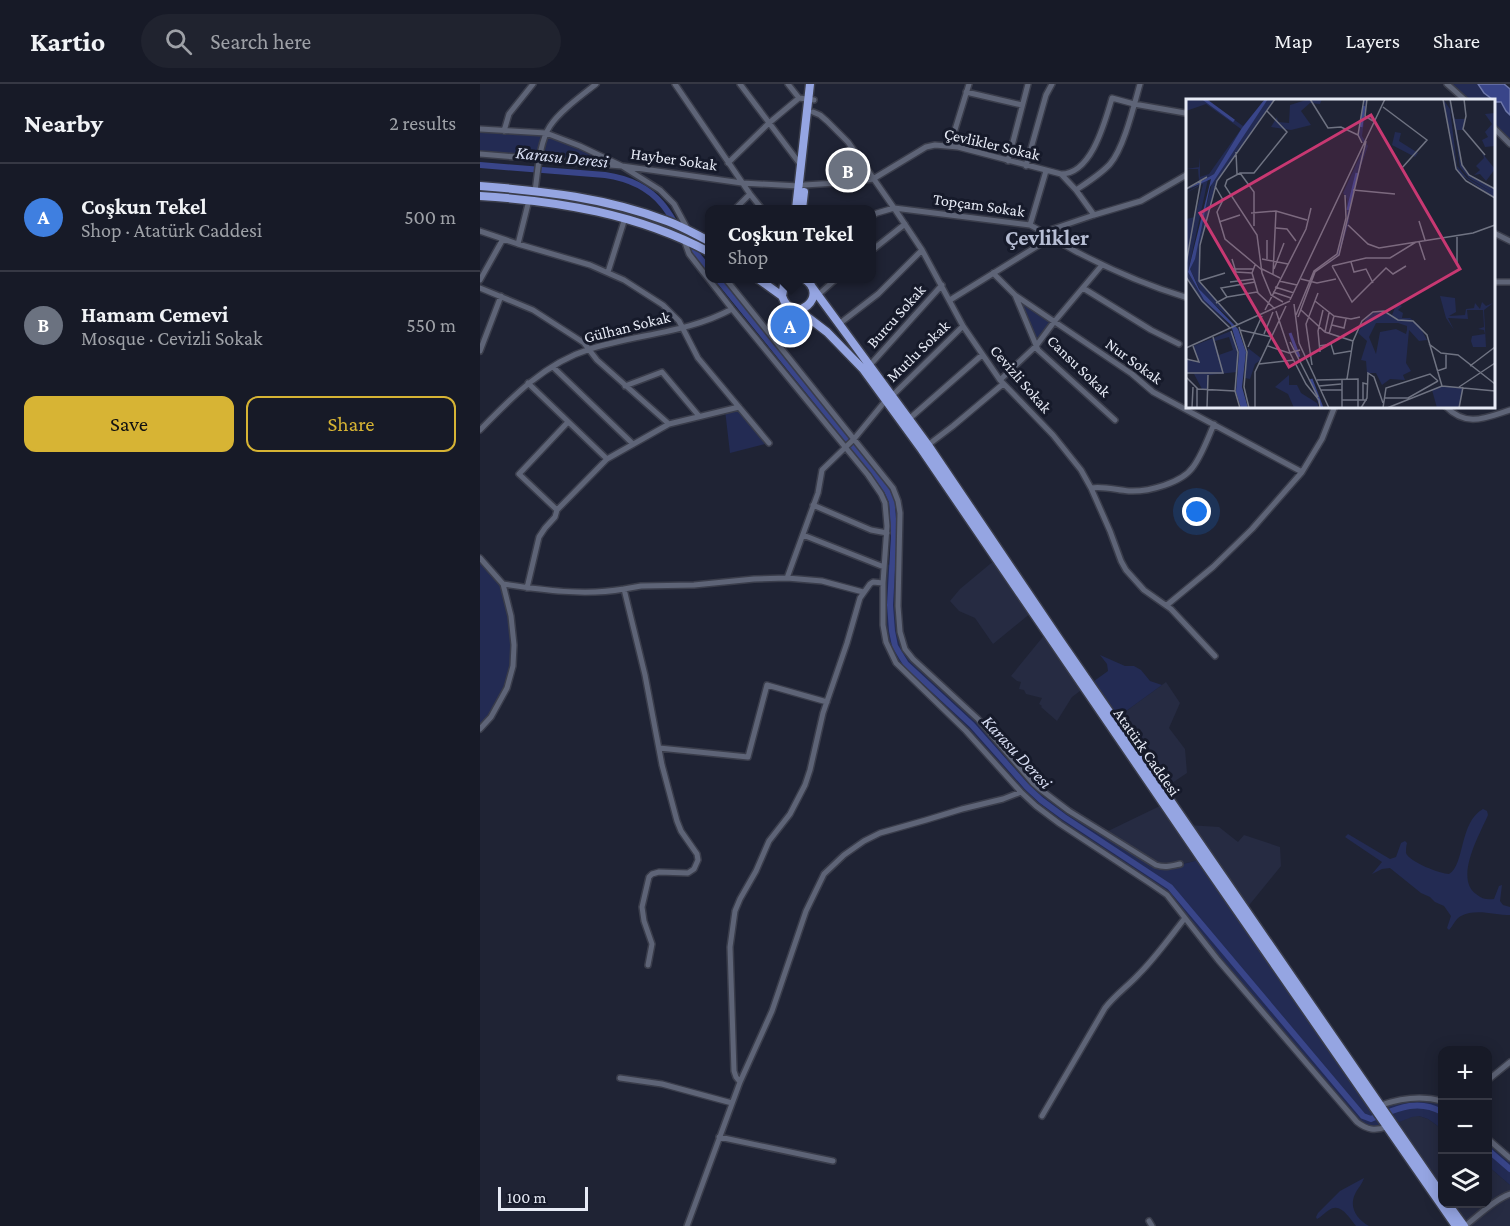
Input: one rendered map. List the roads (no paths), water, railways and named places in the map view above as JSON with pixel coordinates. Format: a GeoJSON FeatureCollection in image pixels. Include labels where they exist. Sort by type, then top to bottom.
{"type":"FeatureCollection","features":[{"type":"Feature","properties":{"kind":"highway"},"geometry":{"type":"LineString","coordinates":[[802,205],[801,165],[810,84]]}},
{"type":"Feature","properties":{"kind":"highway"},"geometry":{"type":"LineString","coordinates":[[807,99],[816,84]]}},
{"type":"Feature","properties":{"kind":"highway"},"geometry":{"type":"LineString","coordinates":[[797,205],[813,112],[807,99]]}},
{"type":"Feature","properties":{"kind":"highway"},"geometry":{"type":"LineString","coordinates":[[480,186],[573,195],[608,203],[668,221],[705,238]]}},
{"type":"Feature","properties":{"kind":"highway"},"geometry":{"type":"LineString","coordinates":[[480,196],[571,205],[625,218],[673,235],[705,250]]}},
{"type":"Feature","properties":{"kind":"highway","name":"Atatürk Caddesi"},"geometry":{"type":"LineString","coordinates":[[763,283],[782,296],[787,305],[797,309],[819,326],[845,350],[909,419],[1456,1226]]}},
{"type":"Feature","properties":{"kind":"highway"},"geometry":{"type":"LineString","coordinates":[[782,296],[783,287],[786,283]]}},
{"type":"Feature","properties":{"kind":"highway","name":"Atatürk Caddesi"},"geometry":{"type":"LineString","coordinates":[[797,309],[807,307],[811,302],[814,293],[809,283]]}},
{"type":"Feature","properties":{"kind":"highway","name":"Atatürk Caddesi"},"geometry":{"type":"LineString","coordinates":[[809,283],[870,364],[922,450],[1060,654],[1377,1107]]}},
{"type":"Feature","properties":{"kind":"highway","name":"Atatürk Caddesi"},"geometry":{"type":"LineString","coordinates":[[1390,1126],[1438,1188]]}},
{"type":"Feature","properties":{"kind":"highway"},"geometry":{"type":"LineString","coordinates":[[1451,1208],[1464,1226]]}},
{"type":"Feature","properties":{"kind":"street"},"geometry":{"type":"LineString","coordinates":[[504,131],[509,114],[533,84]]}},
{"type":"Feature","properties":{"kind":"street"},"geometry":{"type":"LineString","coordinates":[[535,191],[539,161],[550,125],[596,84]]}},
{"type":"Feature","properties":{"kind":"street"},"geometry":{"type":"LineString","coordinates":[[684,84],[677,86],[758,205]]}},
{"type":"Feature","properties":{"kind":"street"},"geometry":{"type":"LineString","coordinates":[[740,84],[801,165]]}},
{"type":"Feature","properties":{"kind":"street"},"geometry":{"type":"LineString","coordinates":[[728,163],[769,123],[807,99],[788,84]]}},
{"type":"Feature","properties":{"kind":"street"},"geometry":{"type":"LineString","coordinates":[[950,146],[969,84]]}},
{"type":"Feature","properties":{"kind":"street"},"geometry":{"type":"LineString","coordinates":[[1008,161],[1028,84]]}},
{"type":"Feature","properties":{"kind":"street"},"geometry":{"type":"LineString","coordinates":[[1026,166],[1046,95],[1052,84]]}},
{"type":"Feature","properties":{"kind":"street"},"geometry":{"type":"LineString","coordinates":[[1076,190],[1104,170],[1114,158],[1121,144],[1140,84]]}},
{"type":"Feature","properties":{"kind":"street"},"geometry":{"type":"LineString","coordinates":[[1447,84],[1464,99]]}},
{"type":"Feature","properties":{"kind":"street"},"geometry":{"type":"LineString","coordinates":[[966,92],[1022,105]]}},
{"type":"Feature","properties":{"kind":"street"},"geometry":{"type":"LineString","coordinates":[[1061,174],[1075,171],[1093,150],[1101,135],[1112,98],[1185,113]]}},
{"type":"Feature","properties":{"kind":"street","name":"Cevizli Sokak"},"geometry":{"type":"LineString","coordinates":[[813,112],[820,115],[848,142],[922,250],[963,326],[1002,382],[1067,451],[1081,470],[1110,531],[1121,561],[1136,582],[1167,605],[1215,656]]}},
{"type":"Feature","properties":{"kind":"street","name":"Hayber Sokak"},"geometry":{"type":"LineString","coordinates":[[480,129],[546,133],[622,166],[742,183],[801,185],[873,179]]}},
{"type":"Feature","properties":{"kind":"street"},"geometry":{"type":"LineString","coordinates":[[1495,129],[1510,144]]}},
{"type":"Feature","properties":{"kind":"street","name":"Çevlikler Sokak"},"geometry":{"type":"LineString","coordinates":[[873,179],[926,147],[935,145],[950,146],[1061,174]]}},
{"type":"Feature","properties":{"kind":"street"},"geometry":{"type":"LineString","coordinates":[[480,154],[539,161],[622,166],[660,190],[674,204],[689,231]]}},
{"type":"Feature","properties":{"kind":"street"},"geometry":{"type":"LineString","coordinates":[[1030,225],[1046,171]]}},
{"type":"Feature","properties":{"kind":"street"},"geometry":{"type":"LineString","coordinates":[[1061,174],[1094,214]]}},
{"type":"Feature","properties":{"kind":"street"},"geometry":{"type":"LineString","coordinates":[[1044,232],[1094,214],[1141,201],[1186,175]]}},
{"type":"Feature","properties":{"kind":"street"},"geometry":{"type":"LineString","coordinates":[[740,205],[750,194]]}},
{"type":"Feature","properties":{"kind":"street"},"geometry":{"type":"LineString","coordinates":[[518,244],[529,200]]}},
{"type":"Feature","properties":{"kind":"street"},"geometry":{"type":"LineString","coordinates":[[876,214],[894,208]]}},
{"type":"Feature","properties":{"kind":"street","name":"Topçam Sokak"},"geometry":{"type":"LineString","coordinates":[[894,208],[1030,225],[1102,265],[1147,285],[1186,297]]}},
{"type":"Feature","properties":{"kind":"street"},"geometry":{"type":"LineString","coordinates":[[608,272],[625,218]]}},
{"type":"Feature","properties":{"kind":"street"},"geometry":{"type":"LineString","coordinates":[[876,247],[905,224]]}},
{"type":"Feature","properties":{"kind":"street"},"geometry":{"type":"LineString","coordinates":[[480,231],[608,272],[663,305],[683,327],[698,358],[769,443]]}},
{"type":"Feature","properties":{"kind":"street"},"geometry":{"type":"LineString","coordinates":[[1495,234],[1510,241]]}},
{"type":"Feature","properties":{"kind":"street"},"geometry":{"type":"LineString","coordinates":[[950,300],[1052,237]]}},
{"type":"Feature","properties":{"kind":"street"},"geometry":{"type":"LineString","coordinates":[[480,280],[482,270],[503,239]]}},
{"type":"Feature","properties":{"kind":"street"},"geometry":{"type":"LineString","coordinates":[[683,239],[689,254],[705,274]]}},
{"type":"Feature","properties":{"kind":"street"},"geometry":{"type":"LineString","coordinates":[[839,324],[878,294],[922,250]]}},
{"type":"Feature","properties":{"kind":"street"},"geometry":{"type":"LineString","coordinates":[[928,445],[1002,382],[1036,346],[1102,265]]}},
{"type":"Feature","properties":{"kind":"street","name":"Nur Sokak"},"geometry":{"type":"LineString","coordinates":[[993,273],[1015,295],[1132,374],[1153,392],[1302,472]]}},
{"type":"Feature","properties":{"kind":"street"},"geometry":{"type":"LineString","coordinates":[[712,283],[881,494],[885,503],[886,533],[883,583],[884,633],[896,663],[966,731],[1021,792],[1051,818],[1167,896],[1218,960],[1357,1122],[1371,1130],[1390,1126]]}},
{"type":"Feature","properties":{"kind":"street"},"geometry":{"type":"LineString","coordinates":[[728,283],[893,488],[898,501],[900,526],[899,625],[901,639],[908,654],[978,719],[1033,783],[1053,800],[1156,865],[1162,867],[1180,864]]}},
{"type":"Feature","properties":{"kind":"street"},"geometry":{"type":"LineString","coordinates":[[818,295],[832,283]]}},
{"type":"Feature","properties":{"kind":"street","name":"Burcu Sokak"},"geometry":{"type":"LineString","coordinates":[[870,364],[942,285]]}},
{"type":"Feature","properties":{"kind":"street"},"geometry":{"type":"LineString","coordinates":[[480,288],[519,303],[584,343],[597,360],[669,424]]}},
{"type":"Feature","properties":{"kind":"street"},"geometry":{"type":"LineString","coordinates":[[1083,288],[1151,330],[1179,344]]}},
{"type":"Feature","properties":{"kind":"street","name":"Cansu Sokak"},"geometry":{"type":"LineString","coordinates":[[1015,295],[1038,350],[1114,420]]}},
{"type":"Feature","properties":{"kind":"street"},"geometry":{"type":"LineString","coordinates":[[480,351],[501,296]]}},
{"type":"Feature","properties":{"kind":"street","name":"Gülhan Sokak"},"geometry":{"type":"LineString","coordinates":[[480,430],[528,383],[553,367],[589,349],[683,327],[708,320],[732,309]]}},
{"type":"Feature","properties":{"kind":"street","name":"Mutlu Sokak"},"geometry":{"type":"LineString","coordinates":[[787,578],[818,493],[822,470],[854,439],[889,398],[963,326]]}},
{"type":"Feature","properties":{"kind":"street"},"geometry":{"type":"LineString","coordinates":[[909,419],[982,355]]}},
{"type":"Feature","properties":{"kind":"street"},"geometry":{"type":"LineString","coordinates":[[553,367],[633,444]]}},
{"type":"Feature","properties":{"kind":"street"},"geometry":{"type":"LineString","coordinates":[[625,386],[662,372],[699,416]]}},
{"type":"Feature","properties":{"kind":"street"},"geometry":{"type":"LineString","coordinates":[[528,383],[608,459]]}},
{"type":"Feature","properties":{"kind":"street"},"geometry":{"type":"LineString","coordinates":[[527,588],[539,537],[544,528],[555,518],[557,510],[608,459],[669,424],[739,407]]}},
{"type":"Feature","properties":{"kind":"street"},"geometry":{"type":"LineString","coordinates":[[1167,605],[1213,567],[1251,531],[1302,472],[1322,439],[1334,408]]}},
{"type":"Feature","properties":{"kind":"street"},"geometry":{"type":"LineString","coordinates":[[1447,408],[1456,416],[1466,418],[1483,418],[1510,410]]}},
{"type":"Feature","properties":{"kind":"street"},"geometry":{"type":"LineString","coordinates":[[557,510],[519,474],[568,422]]}},
{"type":"Feature","properties":{"kind":"street"},"geometry":{"type":"LineString","coordinates":[[1091,488],[1145,491],[1180,478],[1196,463],[1214,424]]}},
{"type":"Feature","properties":{"kind":"street"},"geometry":{"type":"LineString","coordinates":[[813,505],[872,530],[886,533]]}},
{"type":"Feature","properties":{"kind":"street"},"geometry":{"type":"LineString","coordinates":[[803,535],[884,567]]}},
{"type":"Feature","properties":{"kind":"street"},"geometry":{"type":"LineString","coordinates":[[480,558],[503,584],[509,606],[514,645],[510,679],[491,717],[480,729]]}},
{"type":"Feature","properties":{"kind":"street"},"geometry":{"type":"LineString","coordinates":[[503,584],[527,588],[607,592],[641,586],[787,578],[822,581],[863,592]]}},
{"type":"Feature","properties":{"kind":"street"},"geometry":{"type":"LineString","coordinates":[[740,1082],[734,1071],[731,996],[730,947],[734,919],[740,899],[769,841],[790,814],[806,785],[827,702],[860,598],[873,582],[883,583]]}},
{"type":"Feature","properties":{"kind":"street"},"geometry":{"type":"LineString","coordinates":[[624,589],[645,675],[662,765],[679,826],[697,854],[698,860],[694,869],[688,873],[659,872],[649,877],[642,908],[652,944],[648,965]]}},
{"type":"Feature","properties":{"kind":"street"},"geometry":{"type":"LineString","coordinates":[[659,748],[748,757],[767,686],[827,702]]}},
{"type":"Feature","properties":{"kind":"street"},"geometry":{"type":"LineString","coordinates":[[687,1226],[740,1082],[772,1011],[806,911],[820,880],[828,869],[844,855],[880,832],[1003,799],[1021,792]]}},
{"type":"Feature","properties":{"kind":"street"},"geometry":{"type":"LineString","coordinates":[[1042,1116],[1105,1008],[1131,983],[1185,918]]}},
{"type":"Feature","properties":{"kind":"street"},"geometry":{"type":"LineString","coordinates":[[1492,1077],[1510,1062]]}},
{"type":"Feature","properties":{"kind":"street"},"geometry":{"type":"LineString","coordinates":[[620,1078],[662,1084],[732,1103]]}},
{"type":"Feature","properties":{"kind":"street"},"geometry":{"type":"LineString","coordinates":[[1377,1107],[1396,1100],[1415,1098],[1438,1100]]}},
{"type":"Feature","properties":{"kind":"street"},"geometry":{"type":"LineString","coordinates":[[719,1137],[833,1161]]}},
{"type":"Feature","properties":{"kind":"street"},"geometry":{"type":"LineString","coordinates":[[1492,1142],[1510,1158]]}},
{"type":"Feature","properties":{"kind":"street"},"geometry":{"type":"LineString","coordinates":[[1464,1226],[1510,1194]]}},
{"type":"Feature","properties":{"kind":"waterway","name":"Karasu Deresi"},"geometry":{"type":"LineString","coordinates":[[480,165],[605,175],[636,184],[662,204],[705,264]]}},
{"type":"Feature","properties":{"kind":"waterway","name":"Karasu Deresi"},"geometry":{"type":"LineString","coordinates":[[721,283],[887,491],[892,502],[894,535],[890,605],[892,631],[895,646],[906,664],[972,725],[1041,800],[1170,887],[1363,1116],[1371,1119],[1415,1105],[1438,1110]]}},
{"type":"Feature","properties":{"kind":"waterway","name":"Karasu Deresi"},"geometry":{"type":"LineString","coordinates":[[1492,1153],[1510,1169]]}},
{"type":"Feature","properties":{"kind":"place","name":"Hamam Cemevi"},"geometry":{"type":"Point","coordinates":[848,170]}},
{"type":"Feature","properties":{"kind":"place","name":"Coşkun Tekel"},"geometry":{"type":"Point","coordinates":[790,325]}},
{"type":"Feature","properties":{"kind":"district","name":"Çevlikler"},"geometry":{"type":"Point","coordinates":[1047,237]}}]}
